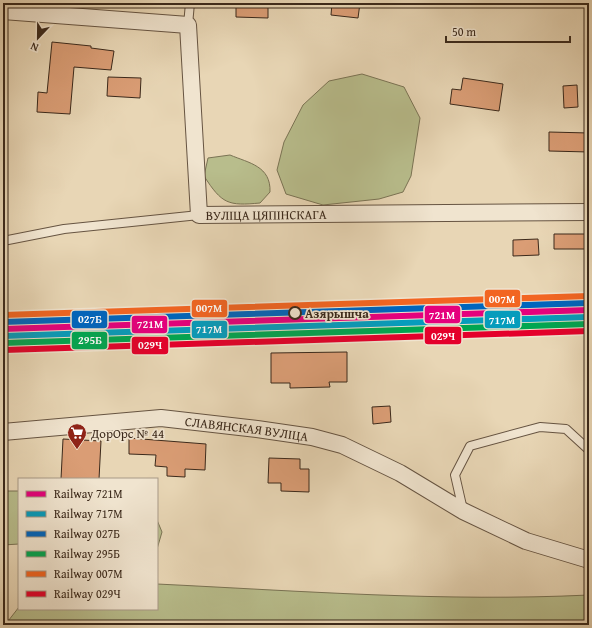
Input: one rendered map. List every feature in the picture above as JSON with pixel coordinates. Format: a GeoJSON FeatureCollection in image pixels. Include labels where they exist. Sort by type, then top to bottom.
{"type":"FeatureCollection","features":[{"type":"Feature","properties":{"kind":"street"},"geometry":{"type":"LineString","coordinates":[[3,11],[188,25]]}},
{"type":"Feature","properties":{"kind":"street","name":"ВУЛІЦА ЦЯПІНСКАГА"},"geometry":{"type":"LineString","coordinates":[[188,25],[199,215],[589,212]]}},
{"type":"Feature","properties":{"kind":"street","name":"СЛАВЯНСКАЯ ВУЛІЦА"},"geometry":{"type":"LineString","coordinates":[[3,432],[161,418],[257,429],[312,438],[342,445],[367,457],[400,473],[463,511],[526,541],[589,560]]}},
{"type":"Feature","properties":{"kind":"lane"},"geometry":{"type":"LineString","coordinates":[[188,25],[190,3]]}},
{"type":"Feature","properties":{"kind":"lane"},"geometry":{"type":"LineString","coordinates":[[3,241],[64,229],[199,215]]}},
{"type":"Feature","properties":{"kind":"lane"},"geometry":{"type":"LineString","coordinates":[[463,511],[455,475],[470,446],[540,427],[566,429],[589,449]]}},
{"type":"Feature","properties":{"kind":"green space"},"geometry":{"type":"Polygon","coordinates":[[[362,74],[404,87],[420,118],[411,176],[403,192],[379,199],[323,205],[286,194],[277,170],[284,142],[303,105],[329,81],[362,74]]]}},
{"type":"Feature","properties":{"kind":"green space"},"geometry":{"type":"Polygon","coordinates":[[[230,155],[251,163],[263,171],[267,176],[270,192],[260,203],[240,204],[227,201],[221,198],[204,176],[208,158],[230,155]]]}},
{"type":"Feature","properties":{"kind":"green space"},"geometry":{"type":"Polygon","coordinates":[[[3,491],[18,491],[18,544],[3,545],[3,491]]]}},
{"type":"Feature","properties":{"kind":"green space"},"geometry":{"type":"Polygon","coordinates":[[[158,522],[162,532],[158,546],[158,522]]]}},
{"type":"Feature","properties":{"kind":"green space"},"geometry":{"type":"Polygon","coordinates":[[[158,584],[373,595],[535,597],[589,595],[589,625],[5,625],[18,608],[18,610],[158,610],[158,584]]]}},
{"type":"Feature","properties":{"kind":"building"},"geometry":{"type":"Polygon","coordinates":[[[236,3],[268,3],[268,18],[236,17],[236,3]]]}},
{"type":"Feature","properties":{"kind":"building"},"geometry":{"type":"Polygon","coordinates":[[[332,3],[360,3],[358,18],[331,15],[332,3]]]}},
{"type":"Feature","properties":{"kind":"building"},"geometry":{"type":"Polygon","coordinates":[[[52,42],[91,46],[91,48],[114,51],[111,70],[74,67],[70,114],[37,112],[38,92],[47,93],[52,42]]]}},
{"type":"Feature","properties":{"kind":"building"},"geometry":{"type":"Polygon","coordinates":[[[108,77],[141,78],[140,98],[107,96],[108,77]]]}},
{"type":"Feature","properties":{"kind":"building"},"geometry":{"type":"Polygon","coordinates":[[[463,78],[503,84],[499,111],[450,104],[452,89],[461,90],[463,78]]]}},
{"type":"Feature","properties":{"kind":"building"},"geometry":{"type":"Polygon","coordinates":[[[577,85],[578,107],[564,108],[563,86],[577,85]]]}},
{"type":"Feature","properties":{"kind":"building"},"geometry":{"type":"Polygon","coordinates":[[[549,132],[589,133],[589,152],[549,151],[549,132]]]}},
{"type":"Feature","properties":{"kind":"building"},"geometry":{"type":"Polygon","coordinates":[[[554,234],[589,234],[589,249],[554,249],[554,234]]]}},
{"type":"Feature","properties":{"kind":"building"},"geometry":{"type":"Polygon","coordinates":[[[538,239],[539,255],[513,256],[513,240],[538,239]]]}},
{"type":"Feature","properties":{"kind":"building"},"geometry":{"type":"Polygon","coordinates":[[[347,352],[347,382],[329,382],[330,387],[290,388],[290,383],[271,383],[271,353],[347,352]]]}},
{"type":"Feature","properties":{"kind":"building"},"geometry":{"type":"Polygon","coordinates":[[[390,406],[391,422],[373,424],[372,407],[390,406]]]}},
{"type":"Feature","properties":{"kind":"building"},"geometry":{"type":"Polygon","coordinates":[[[129,438],[206,444],[205,470],[185,469],[185,477],[167,476],[167,467],[155,466],[156,455],[129,454],[129,438]]]}},
{"type":"Feature","properties":{"kind":"building"},"geometry":{"type":"Polygon","coordinates":[[[63,439],[101,441],[99,478],[61,478],[63,439]]]}},
{"type":"Feature","properties":{"kind":"building"},"geometry":{"type":"Polygon","coordinates":[[[269,458],[300,459],[300,469],[309,469],[309,492],[281,491],[281,483],[268,483],[269,458]]]}},
{"type":"Feature","properties":{"kind":"rail line","name":"007М"},"geometry":{"type":"LineString","coordinates":[[3,315],[589,296]]}},
{"type":"Feature","properties":{"kind":"rail line","name":"027Б"},"geometry":{"type":"LineString","coordinates":[[3,322],[589,303]]}},
{"type":"Feature","properties":{"kind":"rail line","name":"721М"},"geometry":{"type":"LineString","coordinates":[[3,329],[589,310]]}},
{"type":"Feature","properties":{"kind":"rail line","name":"717М"},"geometry":{"type":"LineString","coordinates":[[3,336],[589,317]]}},
{"type":"Feature","properties":{"kind":"rail line","name":"295Б"},"geometry":{"type":"LineString","coordinates":[[3,343],[589,324]]}},
{"type":"Feature","properties":{"kind":"rail line","name":"029Ч"},"geometry":{"type":"LineString","coordinates":[[4,350],[589,331]]}},
{"type":"Feature","properties":{"kind":"place","name":"Азярышча"},"geometry":{"type":"Point","coordinates":[295,313]}},
{"type":"Feature","properties":{"kind":"place","name":"ДорОрс № 44"},"geometry":{"type":"Point","coordinates":[77,450]}}]}
